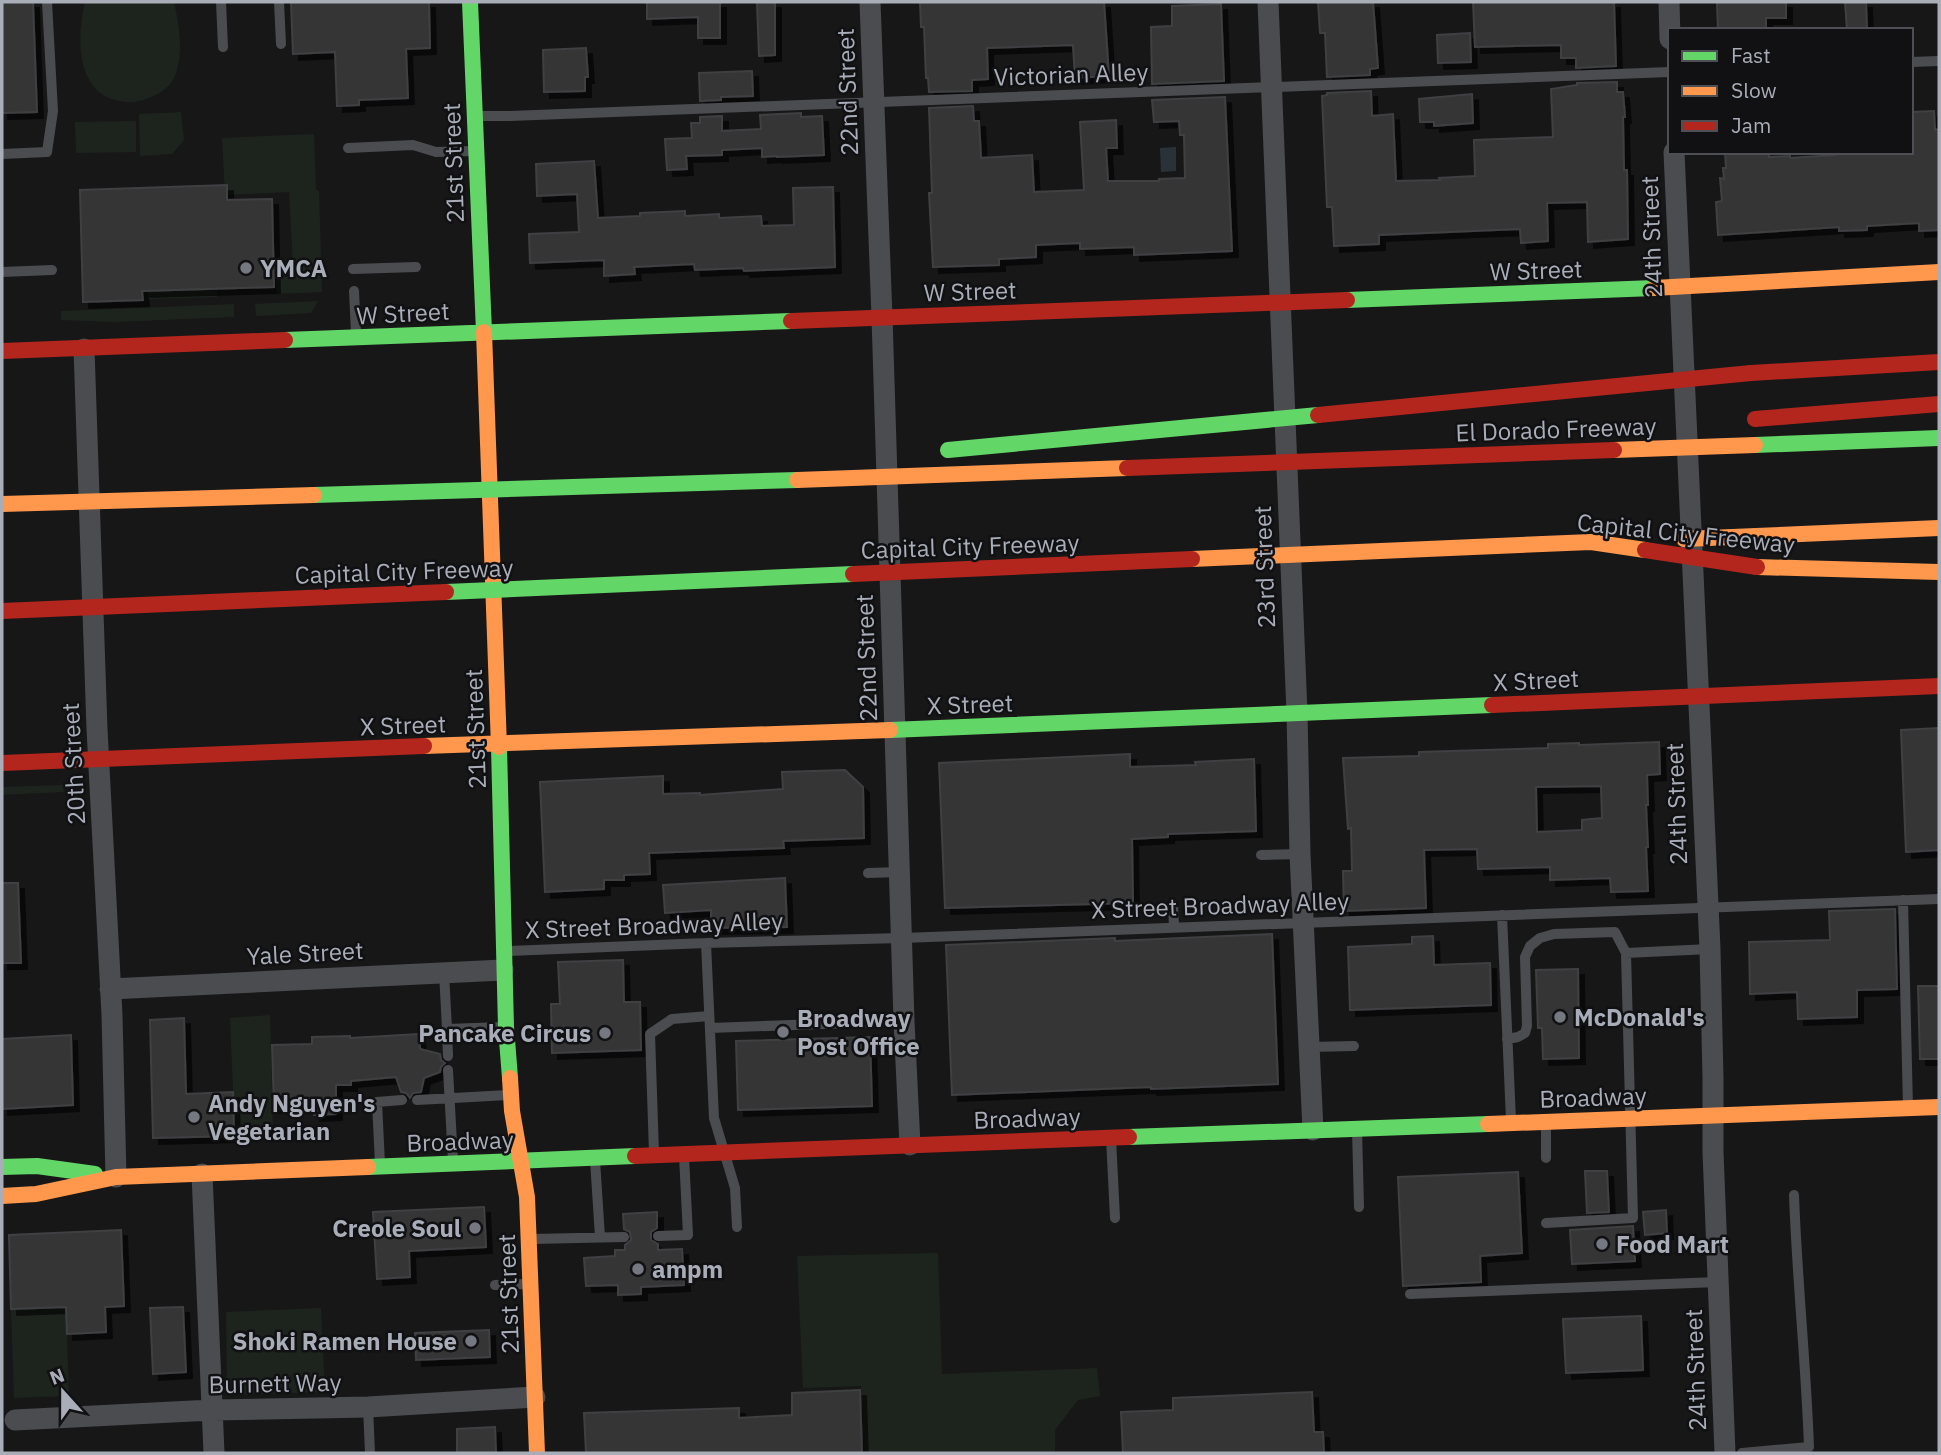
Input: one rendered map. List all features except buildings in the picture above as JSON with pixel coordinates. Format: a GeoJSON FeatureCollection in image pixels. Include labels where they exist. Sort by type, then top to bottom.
{"type":"FeatureCollection","features":[{"type":"Feature","properties":{"kind":"main road","name":"21st Street"},"geometry":{"type":"LineString","coordinates":[[470,2],[499,744],[506,1027],[510,1095],[527,1198],[537,1453]]}},
{"type":"Feature","properties":{"kind":"main road","name":"W Street"},"geometry":{"type":"LineString","coordinates":[[2,351],[1280,303],[1939,272]]}},
{"type":"Feature","properties":{"kind":"main road"},"geometry":{"type":"LineString","coordinates":[[927,452],[1751,373],[1939,362]]}},
{"type":"Feature","properties":{"kind":"main road"},"geometry":{"type":"LineString","coordinates":[[1748,419],[1939,404]]}},
{"type":"Feature","properties":{"kind":"main road"},"geometry":{"type":"LineString","coordinates":[[1665,426],[1704,423]]}},
{"type":"Feature","properties":{"kind":"main road"},"geometry":{"type":"LineString","coordinates":[[2,504],[542,489],[1174,465],[1517,438]]}},
{"type":"Feature","properties":{"kind":"main road","name":"El Dorado Freeway"},"geometry":{"type":"LineString","coordinates":[[1174,465],[1939,438]]}},
{"type":"Feature","properties":{"kind":"main road"},"geometry":{"type":"LineString","coordinates":[[872,457],[900,454]]}},
{"type":"Feature","properties":{"kind":"main road"},"geometry":{"type":"LineString","coordinates":[[542,489],[803,464]]}},
{"type":"Feature","properties":{"kind":"main road"},"geometry":{"type":"LineString","coordinates":[[1591,542],[1939,528]]}},
{"type":"Feature","properties":{"kind":"main road","name":"Capital City Freeway"},"geometry":{"type":"LineString","coordinates":[[2,611],[1591,542],[1757,567],[1939,572]]}},
{"type":"Feature","properties":{"kind":"main road","name":"X Street"},"geometry":{"type":"LineString","coordinates":[[2,763],[894,730],[1939,686]]}},
{"type":"Feature","properties":{"kind":"main road","name":"Broadway"},"geometry":{"type":"LineString","coordinates":[[2,1167],[37,1166],[116,1177],[1939,1107]]}},
{"type":"Feature","properties":{"kind":"main road","name":"Broadway"},"geometry":{"type":"LineString","coordinates":[[2,1196],[36,1194],[116,1177]]}},
{"type":"Feature","properties":{"kind":"street","name":"22nd Street"},"geometry":{"type":"LineString","coordinates":[[870,2],[910,1145]]}},
{"type":"Feature","properties":{"kind":"street","name":"23rd Street"},"geometry":{"type":"LineString","coordinates":[[1268,2],[1313,1130]]}},
{"type":"Feature","properties":{"kind":"street"},"geometry":{"type":"LineString","coordinates":[[1668,2],[1669,28]]}},
{"type":"Feature","properties":{"kind":"street","name":"24th Street"},"geometry":{"type":"LineString","coordinates":[[1674,154],[1710,949],[1725,1453]]}},
{"type":"Feature","properties":{"kind":"street","name":"20th Street"},"geometry":{"type":"LineString","coordinates":[[84,349],[116,1177]]}},
{"type":"Feature","properties":{"kind":"street","name":"Yale Street"},"geometry":{"type":"LineString","coordinates":[[110,989],[444,972],[503,960]]}},
{"type":"Feature","properties":{"kind":"street"},"geometry":{"type":"LineString","coordinates":[[202,1174],[214,1453]]}},
{"type":"Feature","properties":{"kind":"street","name":"Burnett Way"},"geometry":{"type":"LineString","coordinates":[[15,1420],[212,1410],[368,1407],[535,1397]]}},
{"type":"Feature","properties":{"kind":"lane"},"geometry":{"type":"LineString","coordinates":[[2,154],[47,152],[52,111],[47,2]]}},
{"type":"Feature","properties":{"kind":"lane"},"geometry":{"type":"LineString","coordinates":[[221,2],[223,47]]}},
{"type":"Feature","properties":{"kind":"lane"},"geometry":{"type":"LineString","coordinates":[[279,2],[281,44]]}},
{"type":"Feature","properties":{"kind":"lane"},"geometry":{"type":"LineString","coordinates":[[1913,62],[1939,61]]}},
{"type":"Feature","properties":{"kind":"lane","name":"Victorian Alley"},"geometry":{"type":"LineString","coordinates":[[474,116],[1668,72]]}},
{"type":"Feature","properties":{"kind":"lane"},"geometry":{"type":"LineString","coordinates":[[348,148],[413,145],[436,152],[475,151]]}},
{"type":"Feature","properties":{"kind":"lane"},"geometry":{"type":"LineString","coordinates":[[353,269],[416,267]]}},
{"type":"Feature","properties":{"kind":"lane"},"geometry":{"type":"LineString","coordinates":[[2,272],[52,270]]}},
{"type":"Feature","properties":{"kind":"lane"},"geometry":{"type":"LineString","coordinates":[[354,291],[356,338]]}},
{"type":"Feature","properties":{"kind":"lane"},"geometry":{"type":"LineString","coordinates":[[1261,855],[1300,854]]}},
{"type":"Feature","properties":{"kind":"lane"},"geometry":{"type":"LineString","coordinates":[[868,873],[900,872]]}},
{"type":"Feature","properties":{"kind":"lane","name":"X Street Broadway Alley"},"geometry":{"type":"LineString","coordinates":[[503,960],[706,943],[1939,899]]}},
{"type":"Feature","properties":{"kind":"lane"},"geometry":{"type":"LineString","coordinates":[[1903,900],[1908,1109]]}},
{"type":"Feature","properties":{"kind":"lane"},"geometry":{"type":"LineString","coordinates":[[1173,905],[1174,927]]}},
{"type":"Feature","properties":{"kind":"lane"},"geometry":{"type":"LineString","coordinates":[[1502,915],[1511,1123]]}},
{"type":"Feature","properties":{"kind":"lane"},"geometry":{"type":"LineString","coordinates":[[1507,1039],[1525,1033],[1527,1026],[1525,957],[1530,946],[1540,938],[1554,934],[1615,932],[1626,953],[1633,1218],[1545,1223]]}},
{"type":"Feature","properties":{"kind":"lane"},"geometry":{"type":"LineString","coordinates":[[706,943],[714,1118],[736,1188],[737,1227]]}},
{"type":"Feature","properties":{"kind":"lane"},"geometry":{"type":"LineString","coordinates":[[1626,953],[1710,949]]}},
{"type":"Feature","properties":{"kind":"lane"},"geometry":{"type":"LineString","coordinates":[[444,972],[448,1056]]}},
{"type":"Feature","properties":{"kind":"lane"},"geometry":{"type":"LineString","coordinates":[[654,1156],[650,1034],[672,1019],[709,1016]]}},
{"type":"Feature","properties":{"kind":"lane"},"geometry":{"type":"LineString","coordinates":[[710,1028],[904,1021]]}},
{"type":"Feature","properties":{"kind":"lane"},"geometry":{"type":"LineString","coordinates":[[447,1029],[506,1027]]}},
{"type":"Feature","properties":{"kind":"lane"},"geometry":{"type":"LineString","coordinates":[[1310,1047],[1354,1046]]}},
{"type":"Feature","properties":{"kind":"lane"},"geometry":{"type":"LineString","coordinates":[[448,1070],[453,1164]]}},
{"type":"Feature","properties":{"kind":"lane"},"geometry":{"type":"LineString","coordinates":[[417,1100],[510,1095]]}},
{"type":"Feature","properties":{"kind":"lane"},"geometry":{"type":"LineString","coordinates":[[380,1166],[377,1102],[402,1100]]}},
{"type":"Feature","properties":{"kind":"lane"},"geometry":{"type":"LineString","coordinates":[[1546,1122],[1546,1158]]}},
{"type":"Feature","properties":{"kind":"lane"},"geometry":{"type":"LineString","coordinates":[[1357,1128],[1359,1207]]}},
{"type":"Feature","properties":{"kind":"lane"},"geometry":{"type":"LineString","coordinates":[[1111,1138],[1115,1218]]}},
{"type":"Feature","properties":{"kind":"lane"},"geometry":{"type":"LineString","coordinates":[[657,1236],[688,1235],[684,1156]]}},
{"type":"Feature","properties":{"kind":"lane"},"geometry":{"type":"LineString","coordinates":[[595,1158],[600,1237]]}},
{"type":"Feature","properties":{"kind":"lane"},"geometry":{"type":"LineString","coordinates":[[1742,1453],[1809,1447],[1794,1195]]}},
{"type":"Feature","properties":{"kind":"lane"},"geometry":{"type":"LineString","coordinates":[[529,1239],[624,1237]]}},
{"type":"Feature","properties":{"kind":"lane"},"geometry":{"type":"LineString","coordinates":[[1410,1294],[1718,1282]]}},
{"type":"Feature","properties":{"kind":"lane"},"geometry":{"type":"LineString","coordinates":[[495,1285],[530,1284]]}},
{"type":"Feature","properties":{"kind":"lane"},"geometry":{"type":"LineString","coordinates":[[368,1407],[370,1453]]}},
{"type":"Feature","properties":{"kind":"shaded area"},"geometry":{"type":"Polygon","coordinates":[[[85,2],[174,2],[180,49],[175,76],[167,87],[146,99],[127,102],[102,94],[92,85],[86,73],[80,44],[85,2]]]}},
{"type":"Feature","properties":{"kind":"shaded area"},"geometry":{"type":"Polygon","coordinates":[[[181,112],[184,140],[172,154],[140,156],[139,114],[181,112]]]}},
{"type":"Feature","properties":{"kind":"shaded area"},"geometry":{"type":"Polygon","coordinates":[[[136,121],[136,152],[76,153],[75,122],[136,121]]]}},
{"type":"Feature","properties":{"kind":"shaded area"},"geometry":{"type":"Polygon","coordinates":[[[314,134],[316,190],[319,191],[322,292],[277,294],[275,266],[293,265],[289,192],[225,195],[222,138],[314,134]]]}},
{"type":"Feature","properties":{"kind":"shaded area"},"geometry":{"type":"Polygon","coordinates":[[[1176,147],[1176,171],[1161,172],[1160,148],[1176,147]]]}},
{"type":"Feature","properties":{"kind":"shaded area"},"geometry":{"type":"Polygon","coordinates":[[[217,289],[217,297],[148,299],[148,291],[217,289]]]}},
{"type":"Feature","properties":{"kind":"shaded area"},"geometry":{"type":"Polygon","coordinates":[[[318,301],[311,313],[256,316],[255,304],[318,301]]]}},
{"type":"Feature","properties":{"kind":"shaded area"},"geometry":{"type":"Polygon","coordinates":[[[234,304],[234,317],[114,322],[61,320],[61,311],[234,304]]]}},
{"type":"Feature","properties":{"kind":"shaded area"},"geometry":{"type":"Polygon","coordinates":[[[63,785],[64,792],[2,795],[2,787],[63,785]]]}},
{"type":"Feature","properties":{"kind":"shaded area"},"geometry":{"type":"Polygon","coordinates":[[[270,1015],[273,1132],[235,1134],[230,1018],[270,1015]]]}},
{"type":"Feature","properties":{"kind":"shaded area"},"geometry":{"type":"Polygon","coordinates":[[[938,1253],[942,1374],[1097,1368],[1100,1396],[1078,1400],[1055,1430],[1055,1453],[864,1453],[861,1386],[803,1388],[797,1256],[938,1253]]]}},
{"type":"Feature","properties":{"kind":"shaded area"},"geometry":{"type":"Polygon","coordinates":[[[66,1307],[69,1396],[14,1398],[11,1309],[66,1307]]]}},
{"type":"Feature","properties":{"kind":"shaded area"},"geometry":{"type":"Polygon","coordinates":[[[321,1308],[325,1392],[232,1395],[227,1387],[226,1312],[321,1308]]]}},
{"type":"Feature","properties":{"kind":"traffic: fast"},"geometry":{"type":"LineString","coordinates":[[470,2],[484,332]]}},
{"type":"Feature","properties":{"kind":"traffic: fast"},"geometry":{"type":"LineString","coordinates":[[1347,300],[1654,288]]}},
{"type":"Feature","properties":{"kind":"traffic: fast"},"geometry":{"type":"LineString","coordinates":[[285,340],[791,321]]}},
{"type":"Feature","properties":{"kind":"traffic: fast"},"geometry":{"type":"LineString","coordinates":[[948,450],[1318,415]]}},
{"type":"Feature","properties":{"kind":"traffic: fast"},"geometry":{"type":"LineString","coordinates":[[1755,445],[1939,438]]}},
{"type":"Feature","properties":{"kind":"traffic: fast"},"geometry":{"type":"LineString","coordinates":[[314,495],[797,480]]}},
{"type":"Feature","properties":{"kind":"traffic: fast"},"geometry":{"type":"LineString","coordinates":[[446,592],[853,574]]}},
{"type":"Feature","properties":{"kind":"traffic: fast"},"geometry":{"type":"LineString","coordinates":[[890,730],[1492,705]]}},
{"type":"Feature","properties":{"kind":"traffic: fast"},"geometry":{"type":"LineString","coordinates":[[499,747],[506,1027],[510,1078]]}},
{"type":"Feature","properties":{"kind":"traffic: fast"},"geometry":{"type":"LineString","coordinates":[[1129,1137],[1488,1124]]}},
{"type":"Feature","properties":{"kind":"traffic: fast"},"geometry":{"type":"LineString","coordinates":[[368,1167],[635,1156]]}},
{"type":"Feature","properties":{"kind":"traffic: fast"},"geometry":{"type":"LineString","coordinates":[[2,1167],[37,1166],[95,1174]]}},
{"type":"Feature","properties":{"kind":"traffic: slow"},"geometry":{"type":"LineString","coordinates":[[1654,288],[1939,272]]}},
{"type":"Feature","properties":{"kind":"traffic: slow"},"geometry":{"type":"LineString","coordinates":[[484,332],[499,747]]}},
{"type":"Feature","properties":{"kind":"traffic: slow"},"geometry":{"type":"LineString","coordinates":[[1614,450],[1755,445]]}},
{"type":"Feature","properties":{"kind":"traffic: slow"},"geometry":{"type":"LineString","coordinates":[[797,480],[1127,468]]}},
{"type":"Feature","properties":{"kind":"traffic: slow"},"geometry":{"type":"LineString","coordinates":[[2,504],[314,495]]}},
{"type":"Feature","properties":{"kind":"traffic: slow"},"geometry":{"type":"LineString","coordinates":[[1756,536],[1939,528]]}},
{"type":"Feature","properties":{"kind":"traffic: slow"},"geometry":{"type":"LineString","coordinates":[[1684,539],[1756,536]]}},
{"type":"Feature","properties":{"kind":"traffic: slow"},"geometry":{"type":"LineString","coordinates":[[1192,559],[1591,542],[1645,550]]}},
{"type":"Feature","properties":{"kind":"traffic: slow"},"geometry":{"type":"LineString","coordinates":[[1757,567],[1939,572]]}},
{"type":"Feature","properties":{"kind":"traffic: slow"},"geometry":{"type":"LineString","coordinates":[[424,746],[890,730]]}},
{"type":"Feature","properties":{"kind":"traffic: slow"},"geometry":{"type":"LineString","coordinates":[[510,1078],[512,1111],[527,1197],[537,1453]]}},
{"type":"Feature","properties":{"kind":"traffic: slow"},"geometry":{"type":"LineString","coordinates":[[1488,1124],[1939,1107]]}},
{"type":"Feature","properties":{"kind":"traffic: slow"},"geometry":{"type":"LineString","coordinates":[[2,1196],[36,1194],[116,1177],[368,1167]]}},
{"type":"Feature","properties":{"kind":"traffic: jam"},"geometry":{"type":"LineString","coordinates":[[791,321],[1347,300]]}},
{"type":"Feature","properties":{"kind":"traffic: jam"},"geometry":{"type":"LineString","coordinates":[[2,351],[285,340]]}},
{"type":"Feature","properties":{"kind":"traffic: jam"},"geometry":{"type":"LineString","coordinates":[[1751,373],[1939,362]]}},
{"type":"Feature","properties":{"kind":"traffic: jam"},"geometry":{"type":"LineString","coordinates":[[1318,415],[1751,373]]}},
{"type":"Feature","properties":{"kind":"traffic: jam"},"geometry":{"type":"LineString","coordinates":[[1755,419],[1939,404]]}},
{"type":"Feature","properties":{"kind":"traffic: jam"},"geometry":{"type":"LineString","coordinates":[[1127,468],[1614,450]]}},
{"type":"Feature","properties":{"kind":"traffic: jam"},"geometry":{"type":"LineString","coordinates":[[1645,550],[1757,567]]}},
{"type":"Feature","properties":{"kind":"traffic: jam"},"geometry":{"type":"LineString","coordinates":[[853,574],[1192,559]]}},
{"type":"Feature","properties":{"kind":"traffic: jam"},"geometry":{"type":"LineString","coordinates":[[2,611],[446,592]]}},
{"type":"Feature","properties":{"kind":"traffic: jam"},"geometry":{"type":"LineString","coordinates":[[1492,705],[1939,686]]}},
{"type":"Feature","properties":{"kind":"traffic: jam"},"geometry":{"type":"LineString","coordinates":[[2,763],[424,746]]}},
{"type":"Feature","properties":{"kind":"traffic: jam"},"geometry":{"type":"LineString","coordinates":[[635,1156],[1129,1137]]}},
{"type":"Feature","properties":{"kind":"place","name":"YMCA"},"geometry":{"type":"Point","coordinates":[246,268]}},
{"type":"Feature","properties":{"kind":"place","name":"McDonald's"},"geometry":{"type":"Point","coordinates":[1560,1017]}},
{"type":"Feature","properties":{"kind":"place","name":"Broadway Post Office"},"geometry":{"type":"Point","coordinates":[783,1032]}},
{"type":"Feature","properties":{"kind":"place","name":"Pancake Circus"},"geometry":{"type":"Point","coordinates":[605,1033]}},
{"type":"Feature","properties":{"kind":"place","name":"Andy Nguyen's Vegetarian"},"geometry":{"type":"Point","coordinates":[194,1117]}},
{"type":"Feature","properties":{"kind":"place","name":"Creole Soul"},"geometry":{"type":"Point","coordinates":[475,1228]}},
{"type":"Feature","properties":{"kind":"place","name":"Food Mart"},"geometry":{"type":"Point","coordinates":[1602,1244]}},
{"type":"Feature","properties":{"kind":"place","name":"ampm"},"geometry":{"type":"Point","coordinates":[638,1269]}},
{"type":"Feature","properties":{"kind":"place","name":"Shoki Ramen House"},"geometry":{"type":"Point","coordinates":[471,1341]}}]}
